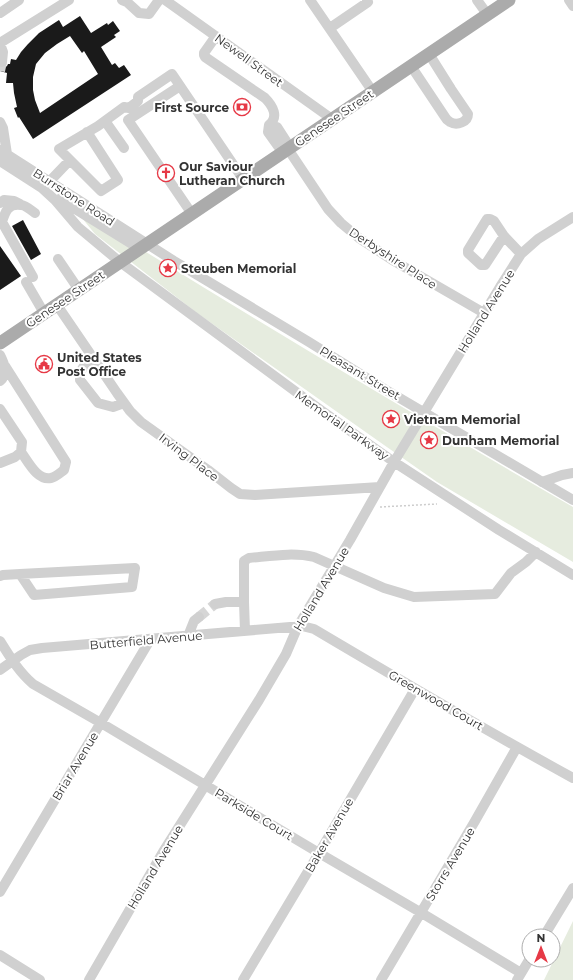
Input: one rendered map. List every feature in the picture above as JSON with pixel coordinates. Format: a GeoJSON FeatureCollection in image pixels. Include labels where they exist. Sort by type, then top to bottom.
{"type":"FeatureCollection","features":[{"type":"Feature","properties":{"kind":"main road","name":"Genesee Street"},"geometry":{"type":"LineString","coordinates":[[0,343],[509,0]]}},
{"type":"Feature","properties":{"kind":"street"},"geometry":{"type":"LineString","coordinates":[[0,13],[19,0]]}},
{"type":"Feature","properties":{"kind":"street"},"geometry":{"type":"LineString","coordinates":[[1,68],[3,52],[0,44],[69,0]]}},
{"type":"Feature","properties":{"kind":"street"},"geometry":{"type":"LineString","coordinates":[[122,0],[127,2],[139,13],[149,14],[160,0]]}},
{"type":"Feature","properties":{"kind":"street","name":"Newell Street"},"geometry":{"type":"LineString","coordinates":[[165,0],[332,119]]}},
{"type":"Feature","properties":{"kind":"street"},"geometry":{"type":"LineString","coordinates":[[310,0],[373,92]]}},
{"type":"Feature","properties":{"kind":"street"},"geometry":{"type":"LineString","coordinates":[[330,28],[368,2],[367,0]]}},
{"type":"Feature","properties":{"kind":"street"},"geometry":{"type":"LineString","coordinates":[[477,0],[487,14]]}},
{"type":"Feature","properties":{"kind":"street"},"geometry":{"type":"LineString","coordinates":[[569,0],[573,6]]}},
{"type":"Feature","properties":{"kind":"street"},"geometry":{"type":"LineString","coordinates":[[216,36],[204,53],[205,57],[265,98],[271,104],[274,116],[272,122],[268,125],[268,132],[278,146],[288,149]]}},
{"type":"Feature","properties":{"kind":"street"},"geometry":{"type":"LineString","coordinates":[[411,66],[445,117],[450,122],[456,123],[466,119],[468,114],[429,54]]}},
{"type":"Feature","properties":{"kind":"street"},"geometry":{"type":"LineString","coordinates":[[87,132],[118,180],[101,191],[58,149],[105,121],[124,107],[129,108],[138,101],[138,97],[172,74],[243,179]]}},
{"type":"Feature","properties":{"kind":"street"},"geometry":{"type":"LineString","coordinates":[[180,86],[128,120],[192,214]]}},
{"type":"Feature","properties":{"kind":"street"},"geometry":{"type":"LineString","coordinates":[[105,121],[124,148]]}},
{"type":"Feature","properties":{"kind":"street"},"geometry":{"type":"LineString","coordinates":[[0,122],[3,128],[2,158]]}},
{"type":"Feature","properties":{"kind":"street","name":"Derbyshire Place"},"geometry":{"type":"LineString","coordinates":[[288,149],[328,209],[341,223],[359,238],[394,261],[484,313]]}},
{"type":"Feature","properties":{"kind":"street","name":"Burrstone Road"},"geometry":{"type":"LineString","coordinates":[[2,158],[45,185],[78,226],[120,262]]}},
{"type":"Feature","properties":{"kind":"street"},"geometry":{"type":"LineString","coordinates":[[45,185],[70,160]]}},
{"type":"Feature","properties":{"kind":"street","name":"Pleasant Street"},"geometry":{"type":"LineString","coordinates":[[45,185],[144,247],[573,500]]}},
{"type":"Feature","properties":{"kind":"street"},"geometry":{"type":"LineString","coordinates":[[0,203],[4,200],[14,200],[35,213]]}},
{"type":"Feature","properties":{"kind":"street"},"geometry":{"type":"LineString","coordinates":[[22,205],[11,206],[5,211],[1,221],[30,279],[44,313]]}},
{"type":"Feature","properties":{"kind":"street","name":"Holland Avenue"},"geometry":{"type":"LineString","coordinates":[[89,980],[163,852],[259,700],[286,654],[298,626],[350,540],[394,462],[521,254],[538,239],[573,217]]}},
{"type":"Feature","properties":{"kind":"street"},"geometry":{"type":"LineString","coordinates":[[504,236],[521,254]]}},
{"type":"Feature","properties":{"kind":"street"},"geometry":{"type":"LineString","coordinates":[[58,259],[79,290]]}},
{"type":"Feature","properties":{"kind":"street","name":"Memorial Parkway"},"geometry":{"type":"LineString","coordinates":[[120,262],[322,411],[394,462],[499,530],[573,575]]}},
{"type":"Feature","properties":{"kind":"street","name":"Irving Place"},"geometry":{"type":"LineString","coordinates":[[56,305],[130,411],[141,422],[240,494],[255,495],[380,487]]}},
{"type":"Feature","properties":{"kind":"street"},"geometry":{"type":"LineString","coordinates":[[0,354],[5,366],[66,462],[64,470],[57,476],[50,479],[41,477],[35,472],[21,452],[22,442],[0,409]]}},
{"type":"Feature","properties":{"kind":"street"},"geometry":{"type":"LineString","coordinates":[[93,358],[80,372],[80,380],[98,402],[113,407],[124,403]]}},
{"type":"Feature","properties":{"kind":"street"},"geometry":{"type":"LineString","coordinates":[[0,381],[5,372],[5,366]]}},
{"type":"Feature","properties":{"kind":"street"},"geometry":{"type":"LineString","coordinates":[[0,462],[16,456],[21,452]]}},
{"type":"Feature","properties":{"kind":"street"},"geometry":{"type":"LineString","coordinates":[[542,482],[573,473]]}},
{"type":"Feature","properties":{"kind":"street"},"geometry":{"type":"LineString","coordinates":[[245,631],[244,561],[249,558],[288,554],[307,555],[384,588],[414,597],[495,594],[511,573],[526,562],[536,552]]}},
{"type":"Feature","properties":{"kind":"street"},"geometry":{"type":"LineString","coordinates":[[0,576],[20,574],[135,568],[132,587],[34,595],[20,574]]}},
{"type":"Feature","properties":{"kind":"street"},"geometry":{"type":"LineString","coordinates":[[215,604],[226,602],[244,602]]}},
{"type":"Feature","properties":{"kind":"street"},"geometry":{"type":"LineString","coordinates":[[188,636],[194,621],[199,617]]}},
{"type":"Feature","properties":{"kind":"street","name":"Butterfield Avenue"},"geometry":{"type":"LineString","coordinates":[[0,670],[30,650],[42,648],[150,640],[298,626]]}},
{"type":"Feature","properties":{"kind":"street","name":"Greenwood Court"},"geometry":{"type":"LineString","coordinates":[[298,626],[314,629],[415,689],[573,778]]}},
{"type":"Feature","properties":{"kind":"street","name":"Briar Avenue"},"geometry":{"type":"LineString","coordinates":[[0,892],[150,640]]}},
{"type":"Feature","properties":{"kind":"street","name":"Parkside Court"},"geometry":{"type":"LineString","coordinates":[[0,641],[12,662],[25,677],[34,684],[420,912],[519,976]]}},
{"type":"Feature","properties":{"kind":"street","name":"Baker Avenue"},"geometry":{"type":"LineString","coordinates":[[243,980],[415,689]]}},
{"type":"Feature","properties":{"kind":"street","name":"Storrs Avenue"},"geometry":{"type":"LineString","coordinates":[[381,980],[517,747]]}},
{"type":"Feature","properties":{"kind":"street"},"geometry":{"type":"LineString","coordinates":[[549,928],[573,888]]}},
{"type":"Feature","properties":{"kind":"street"},"geometry":{"type":"LineString","coordinates":[[0,955],[40,980]]}},
{"type":"Feature","properties":{"kind":"path"},"geometry":{"type":"LineString","coordinates":[[380,507],[437,504]]}},
{"type":"Feature","properties":{"kind":"shaded area"},"geometry":{"type":"Polygon","coordinates":[[[73,207],[447,434],[573,507],[573,562],[437,482],[197,313],[95,234],[73,207]]]}},
{"type":"Feature","properties":{"kind":"shaded area"},"geometry":{"type":"Polygon","coordinates":[[[573,921],[573,980],[544,980],[550,968],[561,968],[561,945],[573,921]]]}},
{"type":"Feature","properties":{"kind":"building"},"geometry":{"type":"Polygon","coordinates":[[[80,16],[91,33],[113,21],[120,31],[114,35],[116,37],[101,47],[112,65],[115,63],[119,68],[124,65],[131,75],[33,139],[19,117],[18,118],[14,108],[17,107],[13,83],[6,83],[7,73],[0,71],[0,68],[4,68],[10,64],[11,59],[16,60],[21,52],[39,33],[59,20],[63,27],[80,16]],[[70,36],[45,53],[36,64],[33,77],[33,90],[40,113],[98,74],[84,51],[82,53],[70,36]]]}},
{"type":"Feature","properties":{"kind":"building"},"geometry":{"type":"Polygon","coordinates":[[[23,220],[41,254],[31,260],[12,226],[23,220]]]}},
{"type":"Feature","properties":{"kind":"building"},"geometry":{"type":"Polygon","coordinates":[[[0,246],[21,276],[0,290],[0,246]]]}},
{"type":"Feature","properties":{"kind":"tunnel"},"geometry":{"type":"LineString","coordinates":[[0,71],[2,62]]}},
{"type":"Feature","properties":{"kind":"tunnel"},"geometry":{"type":"LineString","coordinates":[[199,617],[215,604]]}},
{"type":"Feature","properties":{"kind":"place","name":"First Source"},"geometry":{"type":"Point","coordinates":[242,107]}},
{"type":"Feature","properties":{"kind":"place","name":"Our Saviour Lutheran Church"},"geometry":{"type":"Point","coordinates":[166,173]}},
{"type":"Feature","properties":{"kind":"place","name":"Steuben Memorial"},"geometry":{"type":"Point","coordinates":[168,268]}},
{"type":"Feature","properties":{"kind":"place","name":"United States Post Office"},"geometry":{"type":"Point","coordinates":[44,364]}},
{"type":"Feature","properties":{"kind":"place","name":"Vietnam Memorial"},"geometry":{"type":"Point","coordinates":[391,419]}},
{"type":"Feature","properties":{"kind":"place","name":"Dunham Memorial"},"geometry":{"type":"Point","coordinates":[429,440]}}]}
